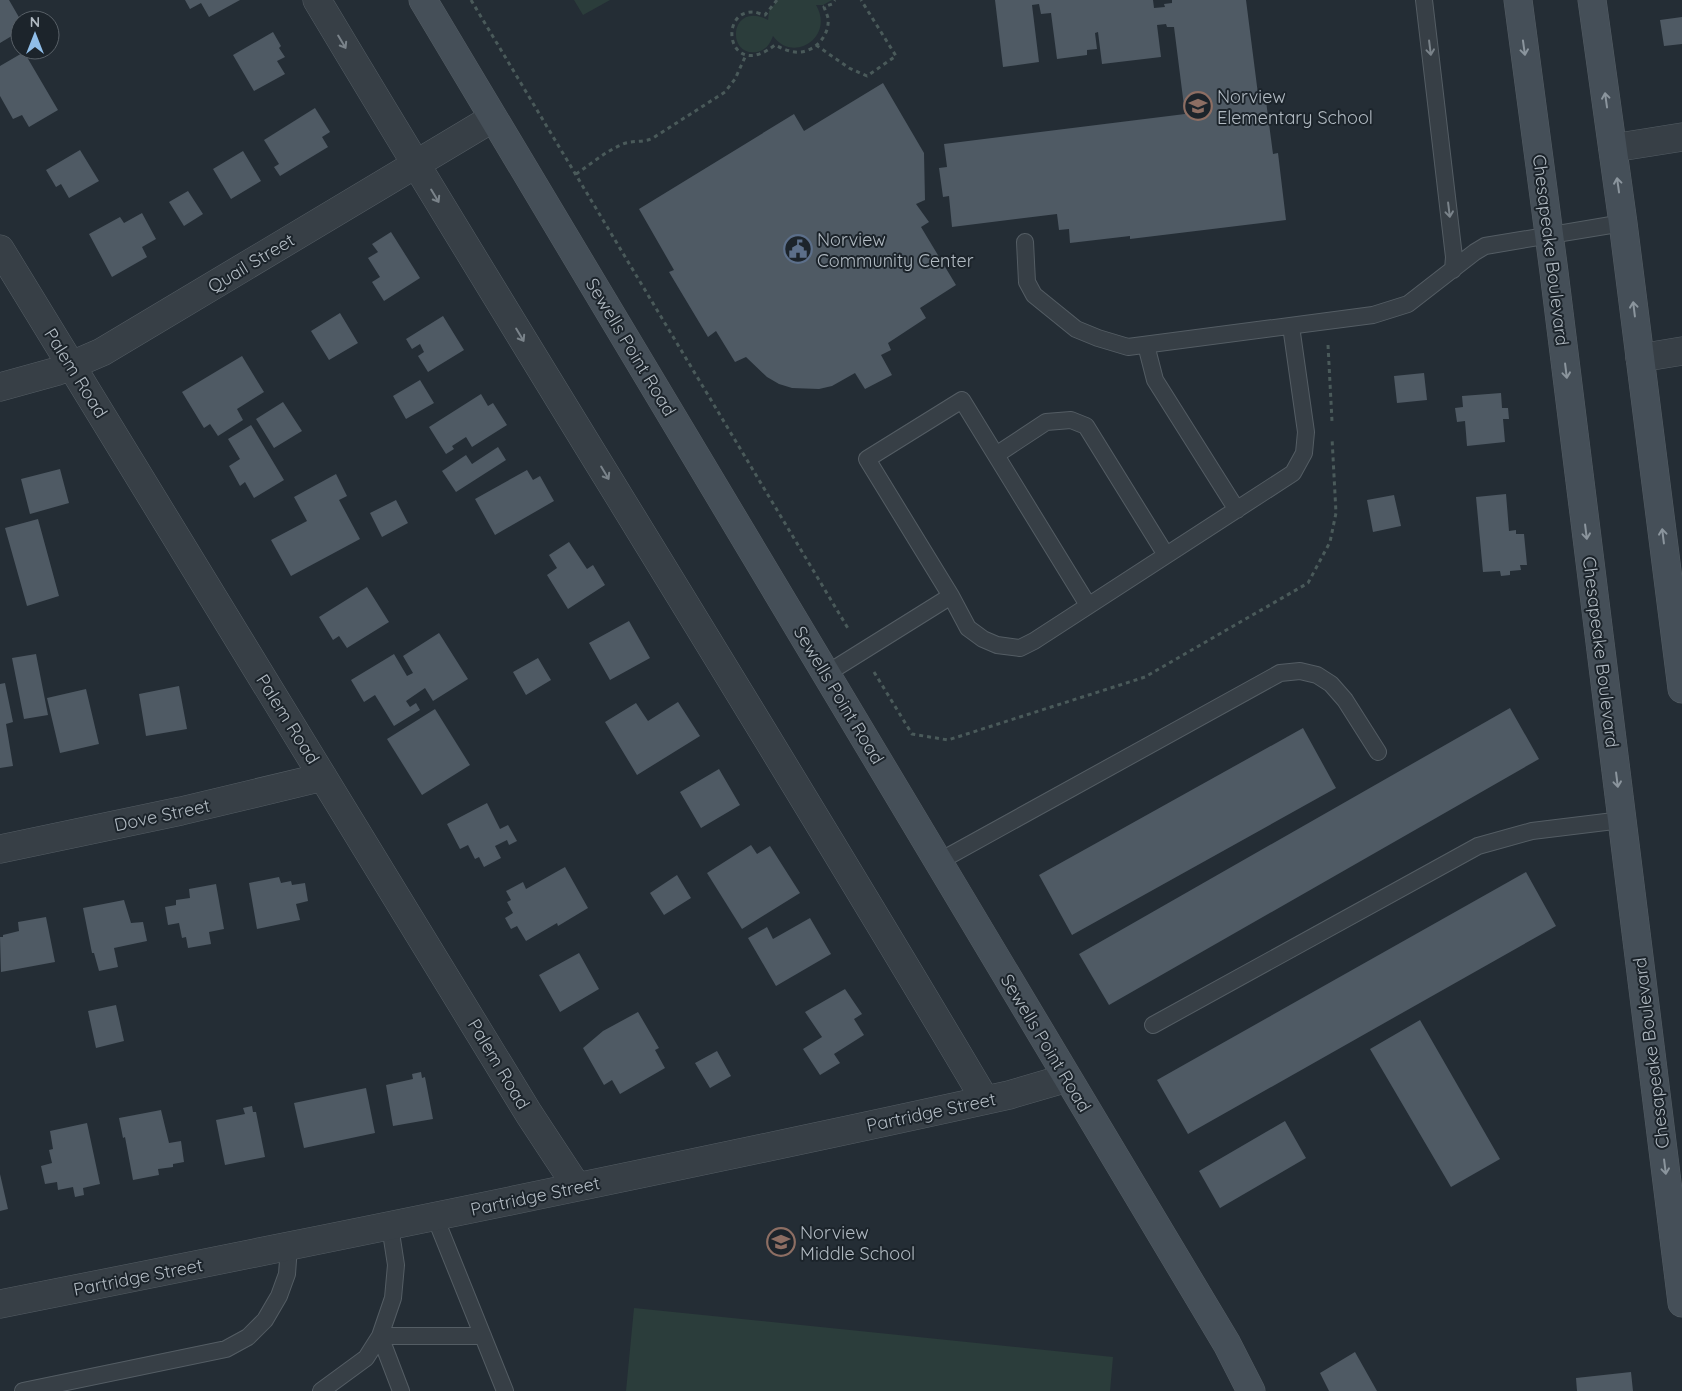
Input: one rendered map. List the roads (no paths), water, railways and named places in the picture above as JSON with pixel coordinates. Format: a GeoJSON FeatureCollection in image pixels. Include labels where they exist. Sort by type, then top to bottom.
{"type":"FeatureCollection","features":[{"type":"Feature","properties":{"kind":"main road","name":"Sewells Point Road"},"geometry":{"type":"LineString","coordinates":[[423,0],[1227,1344],[1252,1391]]}},
{"type":"Feature","properties":{"kind":"main road","name":"Chesapeake Boulevard"},"geometry":{"type":"LineString","coordinates":[[1518,0],[1682,1304]]}},
{"type":"Feature","properties":{"kind":"main road"},"geometry":{"type":"LineString","coordinates":[[1592,0],[1623,223],[1682,690]]}},
{"type":"Feature","properties":{"kind":"street"},"geometry":{"type":"LineString","coordinates":[[317,0],[415,164],[881,924],[985,1100]]}},
{"type":"Feature","properties":{"kind":"street","name":"Quail Street"},"geometry":{"type":"LineString","coordinates":[[0,387],[58,371],[102,352],[493,118]]}},
{"type":"Feature","properties":{"kind":"street"},"geometry":{"type":"LineString","coordinates":[[1613,148],[1682,137]]}},
{"type":"Feature","properties":{"kind":"street","name":"Palem Road"},"geometry":{"type":"LineString","coordinates":[[0,249],[529,1114],[576,1187]]}},
{"type":"Feature","properties":{"kind":"street"},"geometry":{"type":"LineString","coordinates":[[1640,358],[1682,351]]}},
{"type":"Feature","properties":{"kind":"street","name":"Dove Street"},"geometry":{"type":"LineString","coordinates":[[0,849],[182,812],[323,777]]}},
{"type":"Feature","properties":{"kind":"street","name":"Partridge Street"},"geometry":{"type":"LineString","coordinates":[[0,1304],[435,1217],[1009,1095],[1068,1078]]}},
{"type":"Feature","properties":{"kind":"lane"},"geometry":{"type":"LineString","coordinates":[[1424,0],[1454,257],[1453,270]]}},
{"type":"Feature","properties":{"kind":"lane"},"geometry":{"type":"LineString","coordinates":[[1025,242],[1027,282],[1034,295],[1076,329],[1128,347],[1373,315],[1408,304],[1485,246],[1623,223]]}},
{"type":"Feature","properties":{"kind":"lane"},"geometry":{"type":"LineString","coordinates":[[1088,606],[962,400],[867,459],[951,596],[968,628],[983,639],[998,645],[1020,648],[1088,606],[1293,473],[1304,453],[1306,432],[1291,326]]}},
{"type":"Feature","properties":{"kind":"lane"},"geometry":{"type":"LineString","coordinates":[[1146,345],[1155,380],[1237,510]]}},
{"type":"Feature","properties":{"kind":"lane"},"geometry":{"type":"LineString","coordinates":[[996,455],[1046,422],[1071,420],[1086,426],[1166,555]]}},
{"type":"Feature","properties":{"kind":"lane"},"geometry":{"type":"LineString","coordinates":[[826,674],[951,596]]}},
{"type":"Feature","properties":{"kind":"lane"},"geometry":{"type":"LineString","coordinates":[[938,862],[1280,672],[1300,671],[1317,675],[1331,684],[1344,700],[1378,752]]}},
{"type":"Feature","properties":{"kind":"lane"},"geometry":{"type":"LineString","coordinates":[[1153,1026],[1478,846],[1532,830],[1622,820]]}},
{"type":"Feature","properties":{"kind":"lane"},"geometry":{"type":"LineString","coordinates":[[435,1217],[505,1391]]}},
{"type":"Feature","properties":{"kind":"lane"},"geometry":{"type":"LineString","coordinates":[[320,1391],[366,1358],[380,1336],[393,1298],[396,1265],[390,1226]]}},
{"type":"Feature","properties":{"kind":"lane"},"geometry":{"type":"LineString","coordinates":[[23,1391],[226,1349],[248,1337],[265,1320],[280,1296],[287,1274],[289,1247]]}},
{"type":"Feature","properties":{"kind":"lane"},"geometry":{"type":"LineString","coordinates":[[380,1336],[483,1336]]}},
{"type":"Feature","properties":{"kind":"lane"},"geometry":{"type":"LineString","coordinates":[[380,1336],[401,1391]]}},
{"type":"Feature","properties":{"kind":"place","name":"Norview Elementary School"},"geometry":{"type":"Point","coordinates":[1198,106]}},
{"type":"Feature","properties":{"kind":"place","name":"Norview Community Center"},"geometry":{"type":"Point","coordinates":[798,249]}},
{"type":"Feature","properties":{"kind":"place","name":"Norview Middle School"},"geometry":{"type":"Point","coordinates":[781,1242]}}]}
